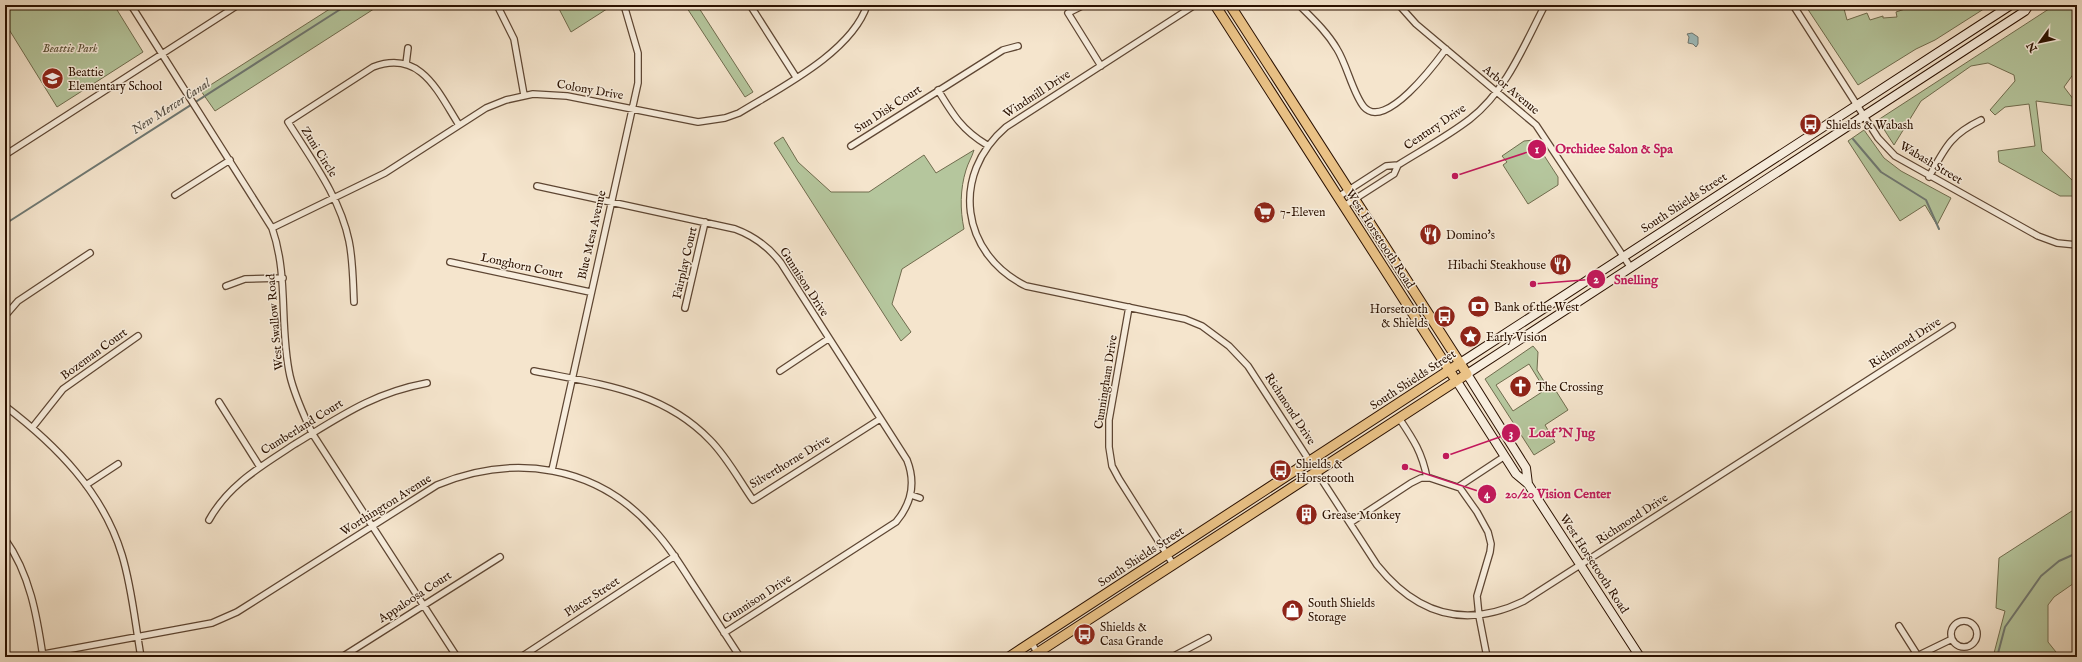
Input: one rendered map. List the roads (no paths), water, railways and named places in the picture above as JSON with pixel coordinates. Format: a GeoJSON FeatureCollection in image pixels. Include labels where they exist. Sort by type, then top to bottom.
{"type":"FeatureCollection","features":[{"type":"Feature","properties":{"kind":"main road","name":"West Horsetooth Road"},"geometry":{"type":"LineString","coordinates":[[1215,5],[1516,474],[1528,484],[1640,657]]}},
{"type":"Feature","properties":{"kind":"main road","name":"West Horsetooth Road"},"geometry":{"type":"LineString","coordinates":[[1230,5],[1526,468],[1528,484]]}},
{"type":"Feature","properties":{"kind":"main road","name":"South Shields Street"},"geometry":{"type":"LineString","coordinates":[[1008,657],[1450,371],[1856,104],[2011,5]]}},
{"type":"Feature","properties":{"kind":"main road","name":"South Shields Street"},"geometry":{"type":"LineString","coordinates":[[1036,656],[1173,564],[2025,11],[2029,5]]}},
{"type":"Feature","properties":{"kind":"street","name":"West Swallow Road"},"geometry":{"type":"LineString","coordinates":[[131,5],[272,228],[279,249],[283,278],[285,336],[290,375],[302,411],[312,434],[457,657]]}},
{"type":"Feature","properties":{"kind":"street"},"geometry":{"type":"LineString","coordinates":[[5,155],[238,5]]}},
{"type":"Feature","properties":{"kind":"street"},"geometry":{"type":"LineString","coordinates":[[497,5],[514,39],[524,95]]}},
{"type":"Feature","properties":{"kind":"street","name":"Blue Mesa Avenue"},"geometry":{"type":"LineString","coordinates":[[552,470],[590,292],[638,83],[638,53],[624,5]]}},
{"type":"Feature","properties":{"kind":"street"},"geometry":{"type":"LineString","coordinates":[[750,5],[796,77]]}},
{"type":"Feature","properties":{"kind":"street","name":"Colony Drive"},"geometry":{"type":"LineString","coordinates":[[272,228],[384,173],[459,125],[499,102],[524,95],[567,96],[683,120],[711,121],[739,113],[796,77],[843,43],[859,23],[867,5]]}},
{"type":"Feature","properties":{"kind":"street"},"geometry":{"type":"LineString","coordinates":[[1084,5],[1068,13],[1101,66]]}},
{"type":"Feature","properties":{"kind":"street","name":"Windmill Drive"},"geometry":{"type":"LineString","coordinates":[[988,145],[1006,127],[1195,5]]}},
{"type":"Feature","properties":{"kind":"street"},"geometry":{"type":"LineString","coordinates":[[1300,5],[1329,36],[1343,58],[1363,106],[1372,112],[1379,112],[1403,98],[1420,82],[1446,50]]}},
{"type":"Feature","properties":{"kind":"street","name":"Arbor Avenue"},"geometry":{"type":"LineString","coordinates":[[1399,5],[1416,24],[1536,125],[1630,268]]}},
{"type":"Feature","properties":{"kind":"street","name":"Century Drive"},"geometry":{"type":"LineString","coordinates":[[1338,197],[1386,166],[1398,165],[1470,118],[1496,91],[1513,68],[1545,5]]}},
{"type":"Feature","properties":{"kind":"street","name":"Wabash Street"},"geometry":{"type":"LineString","coordinates":[[1793,5],[1878,138],[1891,153],[1929,177],[2038,236],[2057,243],[2077,245]]}},
{"type":"Feature","properties":{"kind":"street","name":"Sun Disk Court"},"geometry":{"type":"LineString","coordinates":[[851,146],[1003,50],[1018,46]]}},
{"type":"Feature","properties":{"kind":"street"},"geometry":{"type":"LineString","coordinates":[[406,64],[408,48]]}},
{"type":"Feature","properties":{"kind":"street","name":"Zuni Circle"},"geometry":{"type":"LineString","coordinates":[[354,302],[349,240],[333,198],[322,175],[288,122],[373,67],[389,63],[406,64],[421,72],[432,82],[459,125]]}},
{"type":"Feature","properties":{"kind":"street","name":"Sun Disk Court"},"geometry":{"type":"LineString","coordinates":[[938,90],[954,118],[963,128],[988,145]]}},
{"type":"Feature","properties":{"kind":"street"},"geometry":{"type":"LineString","coordinates":[[1929,177],[1952,139],[1963,129],[1981,120]]}},
{"type":"Feature","properties":{"kind":"street","name":"Richmond Drive"},"geometry":{"type":"LineString","coordinates":[[988,145],[972,177],[969,205],[978,239],[997,266],[1016,282],[1032,289],[1186,319],[1202,326],[1229,346],[1248,366],[1377,565],[1386,576],[1405,593],[1424,604],[1446,612],[1478,616],[1496,612],[1524,601],[1581,566],[1952,326]]}},
{"type":"Feature","properties":{"kind":"street"},"geometry":{"type":"LineString","coordinates":[[174,195],[230,160]]}},
{"type":"Feature","properties":{"kind":"street","name":"Century Drive"},"geometry":{"type":"LineString","coordinates":[[1344,206],[1394,174],[1398,165]]}},
{"type":"Feature","properties":{"kind":"street","name":"Gunnison Drive"},"geometry":{"type":"LineString","coordinates":[[537,186],[705,222],[746,233],[765,246],[781,263],[828,339],[907,460],[912,479],[911,495],[903,513],[890,526],[724,633]]}},
{"type":"Feature","properties":{"kind":"street","name":"Fairplay Court"},"geometry":{"type":"LineString","coordinates":[[686,308],[705,222]]}},
{"type":"Feature","properties":{"kind":"street"},"geometry":{"type":"LineString","coordinates":[[5,316],[18,301],[90,253]]}},
{"type":"Feature","properties":{"kind":"street","name":"Longhorn Court"},"geometry":{"type":"LineString","coordinates":[[450,262],[590,292]]}},
{"type":"Feature","properties":{"kind":"street"},"geometry":{"type":"LineString","coordinates":[[226,286],[245,279],[283,278]]}},
{"type":"Feature","properties":{"kind":"street","name":"Cunningham Drive"},"geometry":{"type":"LineString","coordinates":[[1129,307],[1109,420],[1109,447],[1112,466],[1119,480],[1173,564]]}},
{"type":"Feature","properties":{"kind":"street","name":"Bozeman Court"},"geometry":{"type":"LineString","coordinates":[[32,428],[63,389],[138,336]]}},
{"type":"Feature","properties":{"kind":"street"},"geometry":{"type":"LineString","coordinates":[[780,371],[828,339]]}},
{"type":"Feature","properties":{"kind":"street","name":"Silverthorne Drive"},"geometry":{"type":"LineString","coordinates":[[534,371],[641,394],[678,414],[711,440],[753,500],[880,419]]}},
{"type":"Feature","properties":{"kind":"street","name":"Cumberland Court"},"geometry":{"type":"LineString","coordinates":[[209,520],[229,491],[260,467],[312,434],[361,403],[395,390],[427,382]]}},
{"type":"Feature","properties":{"kind":"street"},"geometry":{"type":"LineString","coordinates":[[219,402],[260,467]]}},
{"type":"Feature","properties":{"kind":"street"},"geometry":{"type":"LineString","coordinates":[[5,406],[61,454],[86,486],[107,518],[122,555],[141,657]]}},
{"type":"Feature","properties":{"kind":"street"},"geometry":{"type":"LineString","coordinates":[[1399,418],[1417,445],[1423,459],[1427,478]]}},
{"type":"Feature","properties":{"kind":"street"},"geometry":{"type":"LineString","coordinates":[[1458,487],[1505,456]]}},
{"type":"Feature","properties":{"kind":"street"},"geometry":{"type":"LineString","coordinates":[[86,486],[118,464]]}},
{"type":"Feature","properties":{"kind":"street","name":"Worthington Avenue"},"geometry":{"type":"LineString","coordinates":[[28,657],[43,656],[198,627],[224,618],[372,526],[423,492],[455,478],[481,470],[508,467],[552,470],[580,478],[598,486],[628,504],[653,528],[674,556],[740,657]]}},
{"type":"Feature","properties":{"kind":"street"},"geometry":{"type":"LineString","coordinates":[[1350,523],[1421,478],[1440,480],[1458,487],[1477,512],[1488,532],[1491,544],[1477,596],[1478,616],[1487,657]]}},
{"type":"Feature","properties":{"kind":"street"},"geometry":{"type":"LineString","coordinates":[[911,495],[920,498]]}},
{"type":"Feature","properties":{"kind":"street"},"geometry":{"type":"LineString","coordinates":[[5,539],[15,556],[31,594],[43,656]]}},
{"type":"Feature","properties":{"kind":"street","name":"Appaloosa Court"},"geometry":{"type":"LineString","coordinates":[[342,657],[500,556]]}},
{"type":"Feature","properties":{"kind":"street","name":"Placer Street"},"geometry":{"type":"LineString","coordinates":[[521,657],[674,556]]}},
{"type":"Feature","properties":{"kind":"street"},"geometry":{"type":"LineString","coordinates":[[1959,622],[1968,622],[1975,628],[1975,639],[1970,645],[1962,646],[1952,639],[1951,631],[1959,622]]}},
{"type":"Feature","properties":{"kind":"street"},"geometry":{"type":"LineString","coordinates":[[1899,626],[1916,656],[1952,639]]}},
{"type":"Feature","properties":{"kind":"street"},"geometry":{"type":"LineString","coordinates":[[1172,657],[1208,638]]}},
{"type":"Feature","properties":{"kind":"street"},"geometry":{"type":"LineString","coordinates":[[1031,642],[1036,656]]}},
{"type":"Feature","properties":{"kind":"water"},"geometry":{"type":"Polygon","coordinates":[[[1692,33],[1698,37],[1698,44],[1696,47],[1693,44],[1688,43],[1689,37],[1687,34],[1692,33]]]}},
{"type":"Feature","properties":{"kind":"waterway","name":"New Mercer Canal"},"geometry":{"type":"LineString","coordinates":[[5,224],[347,5]]}},
{"type":"Feature","properties":{"kind":"waterway"},"geometry":{"type":"LineString","coordinates":[[1853,139],[1881,172],[1926,200],[1939,229]]}},
{"type":"Feature","properties":{"kind":"waterway"},"geometry":{"type":"LineString","coordinates":[[1997,657],[2005,627],[2041,576],[2059,561],[2077,553]]}},
{"type":"Feature","properties":{"kind":"place","name":"Beattie Elementary School"},"geometry":{"type":"Point","coordinates":[52,79]}},
{"type":"Feature","properties":{"kind":"place","name":"Shields & Wabash"},"geometry":{"type":"Point","coordinates":[1810,125]}},
{"type":"Feature","properties":{"kind":"place","name":"Orchidee Salon & Spa"},"geometry":{"type":"Point","coordinates":[1455,176]}},
{"type":"Feature","properties":{"kind":"place","name":"7-Eleven"},"geometry":{"type":"Point","coordinates":[1264,212]}},
{"type":"Feature","properties":{"kind":"place","name":"Domino's"},"geometry":{"type":"Point","coordinates":[1430,235]}},
{"type":"Feature","properties":{"kind":"place","name":"Hibachi Steakhouse"},"geometry":{"type":"Point","coordinates":[1561,265]}},
{"type":"Feature","properties":{"kind":"place","name":"Snelling"},"geometry":{"type":"Point","coordinates":[1533,284]}},
{"type":"Feature","properties":{"kind":"place","name":"Bank of the West"},"geometry":{"type":"Point","coordinates":[1478,307]}},
{"type":"Feature","properties":{"kind":"place","name":"Horsetooth & Shields"},"geometry":{"type":"Point","coordinates":[1444,316]}},
{"type":"Feature","properties":{"kind":"place","name":"Early Vision"},"geometry":{"type":"Point","coordinates":[1470,337]}},
{"type":"Feature","properties":{"kind":"place","name":"The Crossing"},"geometry":{"type":"Point","coordinates":[1521,387]}},
{"type":"Feature","properties":{"kind":"place","name":"Loaf 'N Jug"},"geometry":{"type":"Point","coordinates":[1446,456]}},
{"type":"Feature","properties":{"kind":"place","name":"20/20 Vision Center"},"geometry":{"type":"Point","coordinates":[1405,467]}},
{"type":"Feature","properties":{"kind":"place","name":"Shields & Horsetooth"},"geometry":{"type":"Point","coordinates":[1280,471]}},
{"type":"Feature","properties":{"kind":"place","name":"Grease Monkey"},"geometry":{"type":"Point","coordinates":[1306,515]}},
{"type":"Feature","properties":{"kind":"place","name":"South Shields Storage"},"geometry":{"type":"Point","coordinates":[1292,610]}},
{"type":"Feature","properties":{"kind":"place","name":"Shields & Casa Grande"},"geometry":{"type":"Point","coordinates":[1084,634]}},
{"type":"Feature","properties":{"kind":"park label","name":"Beattie Park"},"geometry":{"type":"Point","coordinates":[70,48]}}]}
